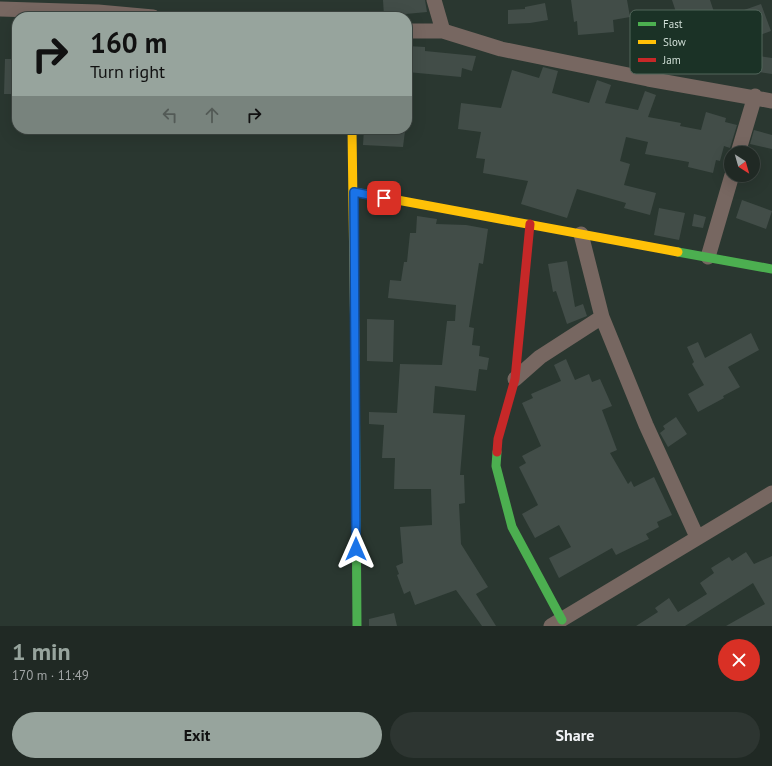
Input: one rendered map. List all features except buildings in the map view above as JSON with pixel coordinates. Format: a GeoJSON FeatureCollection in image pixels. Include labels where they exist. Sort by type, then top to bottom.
{"type":"FeatureCollection","features":[{"type":"Feature","properties":{"kind":"street"},"geometry":{"type":"LineString","coordinates":[[434,0],[443,31]]}},
{"type":"Feature","properties":{"kind":"street"},"geometry":{"type":"LineString","coordinates":[[0,8],[97,6],[128,12]]}},
{"type":"Feature","properties":{"kind":"street"},"geometry":{"type":"LineString","coordinates":[[412,31],[443,31],[501,49],[648,79],[755,96],[772,101]]}},
{"type":"Feature","properties":{"kind":"street"},"geometry":{"type":"LineString","coordinates":[[740,146],[755,96]]}},
{"type":"Feature","properties":{"kind":"street"},"geometry":{"type":"LineString","coordinates":[[352,134],[351,152],[354,192],[357,626]]}},
{"type":"Feature","properties":{"kind":"street"},"geometry":{"type":"LineString","coordinates":[[708,257],[730,182]]}},
{"type":"Feature","properties":{"kind":"street"},"geometry":{"type":"LineString","coordinates":[[354,192],[708,257],[770,272]]}},
{"type":"Feature","properties":{"kind":"street"},"geometry":{"type":"LineString","coordinates":[[530,224],[515,379],[498,439],[496,466],[512,527],[556,623],[772,493]]}},
{"type":"Feature","properties":{"kind":"street"},"geometry":{"type":"LineString","coordinates":[[581,234],[602,318],[646,425],[697,537]]}},
{"type":"Feature","properties":{"kind":"street"},"geometry":{"type":"LineString","coordinates":[[515,379],[540,357],[602,318]]}},
{"type":"Feature","properties":{"kind":"traffic: fast"},"geometry":{"type":"LineString","coordinates":[[678,252],[772,269]]}},
{"type":"Feature","properties":{"kind":"traffic: fast"},"geometry":{"type":"LineString","coordinates":[[355,353],[357,626]]}},
{"type":"Feature","properties":{"kind":"traffic: fast"},"geometry":{"type":"LineString","coordinates":[[497,452],[496,466],[512,527],[562,620]]}},
{"type":"Feature","properties":{"kind":"traffic: slow"},"geometry":{"type":"LineString","coordinates":[[352,134],[355,353]]}},
{"type":"Feature","properties":{"kind":"traffic: slow"},"geometry":{"type":"LineString","coordinates":[[354,192],[678,252]]}},
{"type":"Feature","properties":{"kind":"traffic: jam"},"geometry":{"type":"LineString","coordinates":[[497,452],[498,439],[515,379],[530,224]]}},
{"type":"Feature","properties":{"kind":"route"},"geometry":{"type":"LineString","coordinates":[[356,549],[354,192],[384,198]]}}]}
